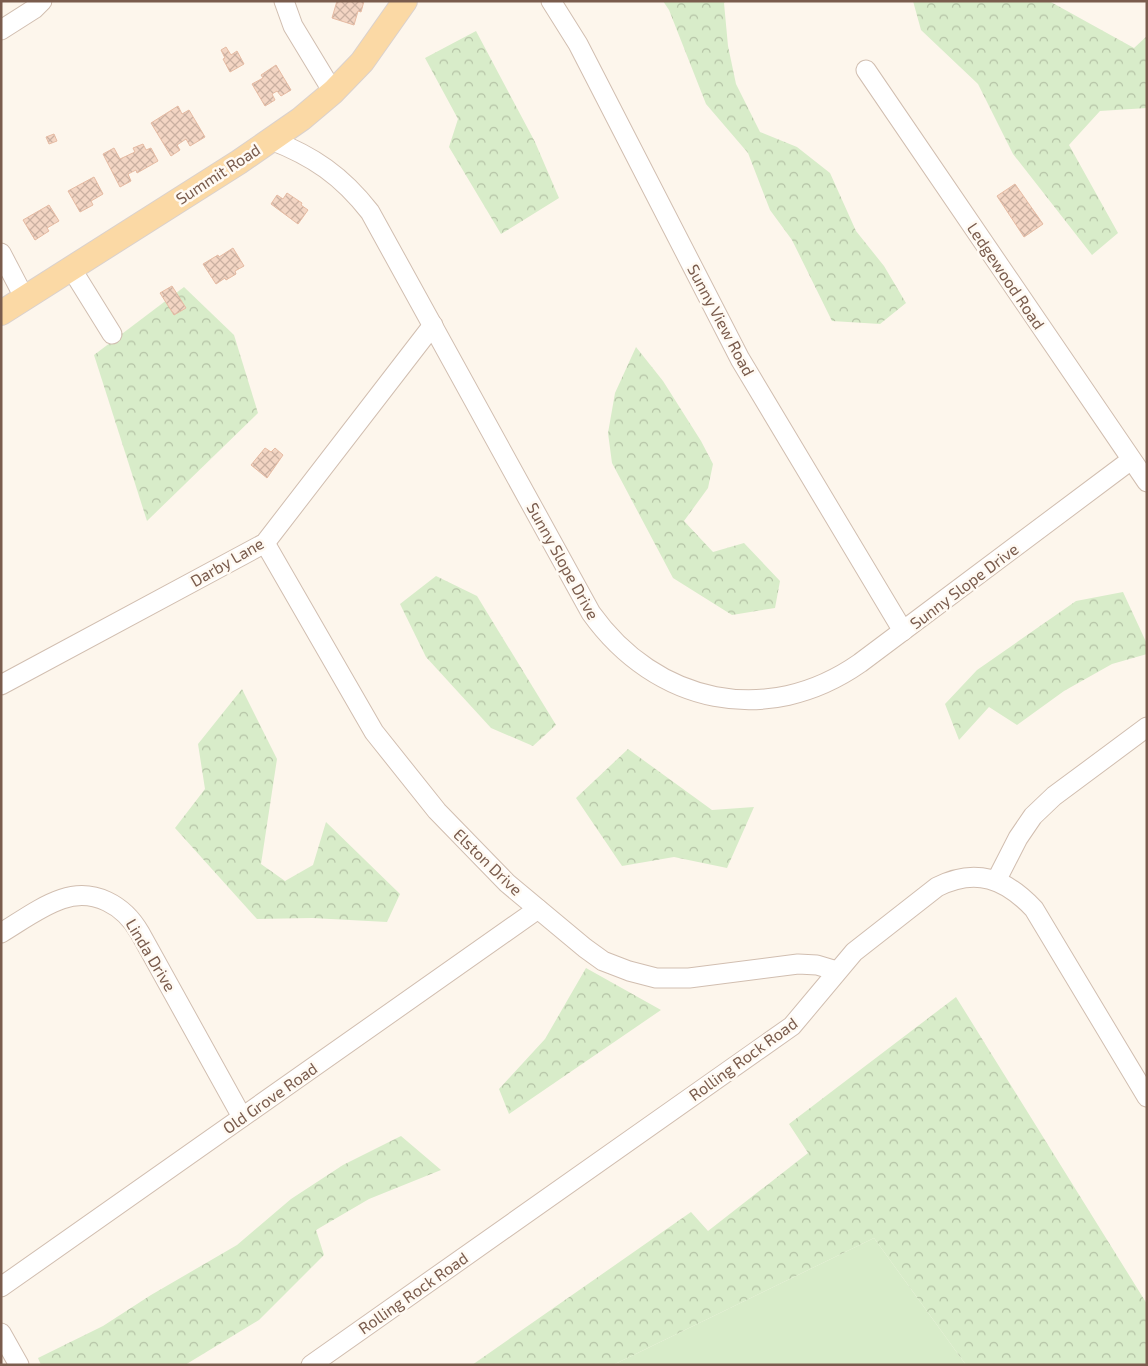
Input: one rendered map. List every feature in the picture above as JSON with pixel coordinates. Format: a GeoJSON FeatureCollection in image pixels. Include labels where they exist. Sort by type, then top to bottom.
{"type":"FeatureCollection","features":[{"type":"Feature","properties":{"kind":"main road","name":"Summit Road"},"geometry":{"type":"LineString","coordinates":[[1,313],[239,162],[301,119],[333,92],[362,62],[405,1]]}},
{"type":"Feature","properties":{"kind":"street"},"geometry":{"type":"LineString","coordinates":[[1,30],[34,9],[42,1]]}},
{"type":"Feature","properties":{"kind":"street"},"geometry":{"type":"LineString","coordinates":[[284,1],[293,26],[333,92]]}},
{"type":"Feature","properties":{"kind":"street","name":"Sunny View Road"},"geometry":{"type":"LineString","coordinates":[[551,1],[578,44],[740,359],[903,631]]}},
{"type":"Feature","properties":{"kind":"street","name":"Ledgewood Road"},"geometry":{"type":"LineString","coordinates":[[866,70],[1147,482]]}},
{"type":"Feature","properties":{"kind":"street","name":"Sunny Slope Drive"},"geometry":{"type":"LineString","coordinates":[[271,140],[310,157],[332,173],[357,196],[381,230],[591,613],[615,644],[646,669],[681,687],[719,697],[748,700],[778,698],[797,694],[834,680],[856,667],[1131,460]]}},
{"type":"Feature","properties":{"kind":"street"},"geometry":{"type":"LineString","coordinates":[[1,253],[24,297]]}},
{"type":"Feature","properties":{"kind":"street"},"geometry":{"type":"LineString","coordinates":[[71,268],[112,334]]}},
{"type":"Feature","properties":{"kind":"street","name":"Darby Lane"},"geometry":{"type":"LineString","coordinates":[[1,685],[265,542],[433,325]]}},
{"type":"Feature","properties":{"kind":"street","name":"Elston Drive"},"geometry":{"type":"LineString","coordinates":[[265,542],[374,732],[437,811],[507,883],[603,961],[629,971],[656,978],[689,978],[798,964],[816,965],[837,970]]}},
{"type":"Feature","properties":{"kind":"street"},"geometry":{"type":"LineString","coordinates":[[996,881],[1018,838],[1033,816],[1054,796],[1147,727]]}},
{"type":"Feature","properties":{"kind":"street","name":"Rolling Rock Road"},"geometry":{"type":"LineString","coordinates":[[311,1365],[792,1026],[810,1007],[837,970],[854,952],[937,887],[951,880],[975,876],[996,881],[1008,886],[1034,909],[1147,1097]]}},
{"type":"Feature","properties":{"kind":"street","name":"Linda Drive"},"geometry":{"type":"LineString","coordinates":[[1,933],[64,898],[90,896],[114,904],[125,912],[137,927],[242,1117]]}},
{"type":"Feature","properties":{"kind":"street","name":"Old Grove Road"},"geometry":{"type":"LineString","coordinates":[[1,1287],[538,909]]}},
{"type":"Feature","properties":{"kind":"street"},"geometry":{"type":"LineString","coordinates":[[1,1333],[19,1365]]}},
{"type":"Feature","properties":{"kind":"green space"},"geometry":{"type":"Polygon","coordinates":[[[663,1],[726,1],[724,3],[728,46],[736,84],[760,132],[797,147],[830,173],[856,231],[884,266],[906,303],[880,324],[832,321],[792,240],[770,210],[748,153],[706,104],[669,10],[663,1]]]}},
{"type":"Feature","properties":{"kind":"green space"},"geometry":{"type":"Polygon","coordinates":[[[913,1],[1049,1],[1134,48],[1147,36],[1147,108],[1100,111],[1069,145],[1118,233],[1092,255],[1013,154],[978,84],[921,30],[913,1]]]}},
{"type":"Feature","properties":{"kind":"green space"},"geometry":{"type":"Polygon","coordinates":[[[476,31],[535,142],[559,198],[501,234],[449,147],[458,119],[425,58],[476,31]]]}},
{"type":"Feature","properties":{"kind":"green space"},"geometry":{"type":"Polygon","coordinates":[[[184,287],[234,335],[258,413],[147,521],[94,355],[184,287]]]}},
{"type":"Feature","properties":{"kind":"green space"},"geometry":{"type":"Polygon","coordinates":[[[636,347],[663,381],[701,441],[713,464],[708,488],[684,521],[713,552],[744,543],[780,581],[775,608],[732,615],[673,578],[612,463],[608,433],[615,393],[636,347]]]}},
{"type":"Feature","properties":{"kind":"green space"},"geometry":{"type":"Polygon","coordinates":[[[436,576],[477,596],[556,725],[533,746],[491,728],[426,657],[400,604],[436,576]]]}},
{"type":"Feature","properties":{"kind":"green space"},"geometry":{"type":"Polygon","coordinates":[[[1123,592],[1147,644],[1147,654],[1112,664],[1064,691],[1017,725],[989,707],[959,740],[945,704],[977,670],[1076,601],[1123,592]]]}},
{"type":"Feature","properties":{"kind":"green space"},"geometry":{"type":"Polygon","coordinates":[[[242,689],[277,759],[261,864],[285,881],[313,865],[326,822],[400,894],[387,922],[312,918],[257,919],[175,828],[205,789],[198,744],[242,689]]]}},
{"type":"Feature","properties":{"kind":"green space"},"geometry":{"type":"Polygon","coordinates":[[[628,749],[712,810],[754,807],[727,868],[674,857],[622,866],[576,798],[628,749]]]}},
{"type":"Feature","properties":{"kind":"green space"},"geometry":{"type":"Polygon","coordinates":[[[586,968],[661,1010],[509,1114],[499,1089],[545,1039],[586,968]]]}},
{"type":"Feature","properties":{"kind":"green space"},"geometry":{"type":"Polygon","coordinates":[[[956,997],[1147,1304],[1147,1365],[966,1365],[874,1238],[613,1365],[472,1365],[691,1212],[708,1231],[808,1153],[789,1124],[956,997]]]}},
{"type":"Feature","properties":{"kind":"green space"},"geometry":{"type":"Polygon","coordinates":[[[401,1136],[441,1170],[369,1199],[316,1230],[324,1255],[259,1320],[185,1365],[41,1365],[38,1358],[103,1326],[151,1295],[237,1245],[291,1199],[343,1165],[401,1136]]]}},
{"type":"Feature","properties":{"kind":"green space"},"geometry":{"type":"Polygon","coordinates":[[[874,1238],[966,1365],[613,1365],[874,1238]]]}},
{"type":"Feature","properties":{"kind":"building"},"geometry":{"type":"Polygon","coordinates":[[[337,1],[364,1],[361,12],[358,11],[354,25],[332,18],[337,1]]]}},
{"type":"Feature","properties":{"kind":"building"},"geometry":{"type":"Polygon","coordinates":[[[226,47],[231,55],[237,51],[244,64],[230,72],[223,59],[225,58],[221,50],[226,47]]]}},
{"type":"Feature","properties":{"kind":"building"},"geometry":{"type":"Polygon","coordinates":[[[276,65],[291,90],[281,96],[277,91],[272,94],[275,100],[265,106],[252,84],[263,78],[261,75],[276,65]]]}},
{"type":"Feature","properties":{"kind":"building"},"geometry":{"type":"Polygon","coordinates":[[[178,106],[182,114],[189,110],[205,137],[190,146],[186,139],[177,145],[180,150],[171,156],[151,123],[178,106]]]}},
{"type":"Feature","properties":{"kind":"building"},"geometry":{"type":"Polygon","coordinates":[[[54,134],[57,141],[49,144],[46,137],[54,134]]]}},
{"type":"Feature","properties":{"kind":"building"},"geometry":{"type":"Polygon","coordinates":[[[143,144],[146,150],[151,148],[158,161],[137,173],[136,170],[128,174],[131,181],[120,187],[103,154],[114,148],[120,159],[135,152],[133,148],[143,144]]]}},
{"type":"Feature","properties":{"kind":"building"},"geometry":{"type":"Polygon","coordinates":[[[94,177],[103,194],[91,201],[93,205],[80,212],[68,191],[94,177]]]}},
{"type":"Feature","properties":{"kind":"building"},"geometry":{"type":"Polygon","coordinates":[[[1015,184],[1043,224],[1024,237],[997,196],[1015,184]]]}},
{"type":"Feature","properties":{"kind":"building"},"geometry":{"type":"Polygon","coordinates":[[[287,193],[302,203],[301,205],[308,210],[298,224],[271,204],[277,195],[283,199],[287,193]]]}},
{"type":"Feature","properties":{"kind":"building"},"geometry":{"type":"Polygon","coordinates":[[[49,205],[59,221],[47,228],[49,231],[35,240],[23,220],[49,205]]]}},
{"type":"Feature","properties":{"kind":"building"},"geometry":{"type":"Polygon","coordinates":[[[233,248],[244,266],[235,271],[236,274],[216,284],[203,264],[233,248]]]}},
{"type":"Feature","properties":{"kind":"building"},"geometry":{"type":"Polygon","coordinates":[[[172,286],[186,308],[174,315],[160,293],[172,286]]]}},
{"type":"Feature","properties":{"kind":"building"},"geometry":{"type":"Polygon","coordinates":[[[265,448],[271,452],[275,448],[283,455],[267,478],[251,465],[265,448]]]}}]}
